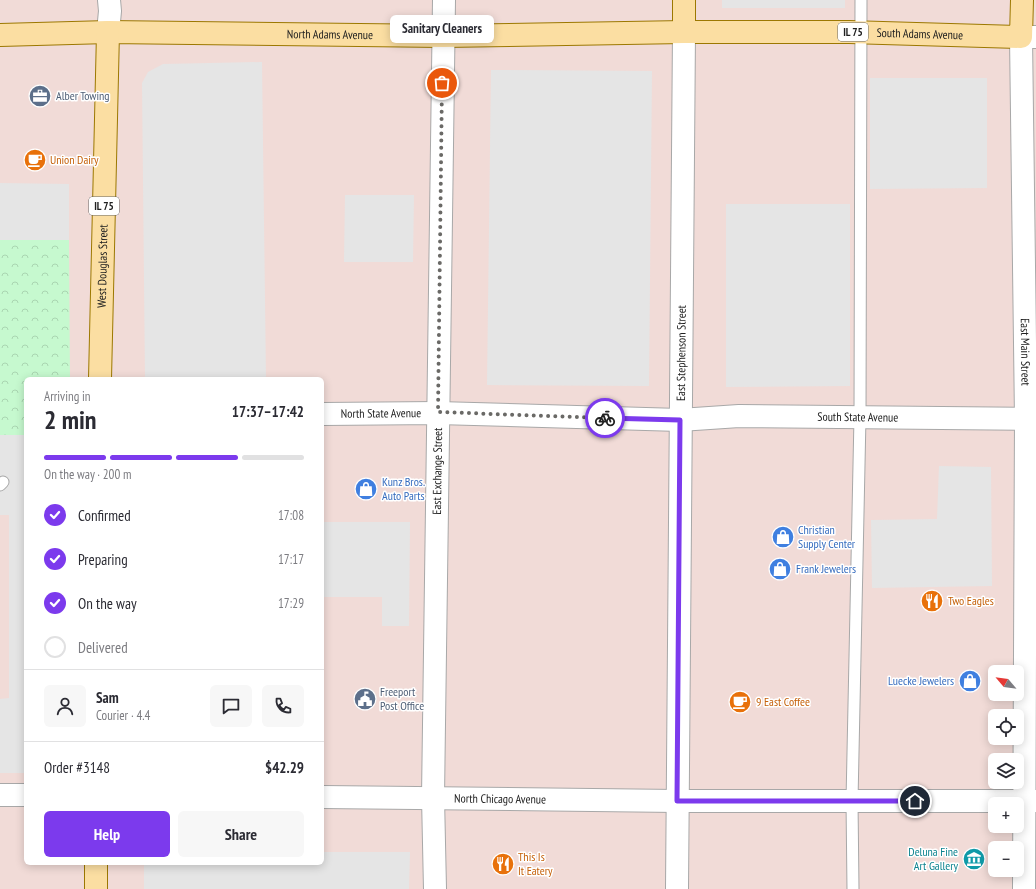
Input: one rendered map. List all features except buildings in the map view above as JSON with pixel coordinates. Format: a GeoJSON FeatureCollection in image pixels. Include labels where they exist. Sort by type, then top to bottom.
{"type":"FeatureCollection","features":[{"type":"Feature","properties":{"kind":"main road","name":"East Stephenson Street"},"geometry":{"type":"LineString","coordinates":[[684,0],[684,32]]}},
{"type":"Feature","properties":{"kind":"main road","name":"East Main Street"},"geometry":{"type":"LineString","coordinates":[[1022,0],[1029,37]]}},
{"type":"Feature","properties":{"kind":"main road","name":"North Adams Avenue"},"geometry":{"type":"LineString","coordinates":[[0,35],[108,32],[443,36],[684,32]]}},
{"type":"Feature","properties":{"kind":"main road","name":"West Douglas Street"},"geometry":{"type":"LineString","coordinates":[[100,377],[108,32]]}},
{"type":"Feature","properties":{"kind":"main road","name":"South Adams Avenue"},"geometry":{"type":"LineString","coordinates":[[684,32],[862,32],[1029,37]]}},
{"type":"Feature","properties":{"kind":"main road"},"geometry":{"type":"LineString","coordinates":[[96,865],[96,889]]}},
{"type":"Feature","properties":{"kind":"street"},"geometry":{"type":"LineString","coordinates":[[108,32],[110,11],[109,0]]}},
{"type":"Feature","properties":{"kind":"street","name":"East Exchange Street"},"geometry":{"type":"LineString","coordinates":[[435,889],[433,797],[444,0]]}},
{"type":"Feature","properties":{"kind":"street","name":"East Stephenson Street"},"geometry":{"type":"LineString","coordinates":[[677,889],[684,32]]}},
{"type":"Feature","properties":{"kind":"street","name":"East Main Street"},"geometry":{"type":"LineString","coordinates":[[1024,889],[1031,801],[1029,37]]}},
{"type":"Feature","properties":{"kind":"street","name":"North State Avenue"},"geometry":{"type":"LineString","coordinates":[[324,414],[438,412],[680,420]]}},
{"type":"Feature","properties":{"kind":"street","name":"South State Avenue"},"geometry":{"type":"LineString","coordinates":[[680,420],[739,416],[1031,419]]}},
{"type":"Feature","properties":{"kind":"street"},"geometry":{"type":"LineString","coordinates":[[0,795],[24,795]]}},
{"type":"Feature","properties":{"kind":"street","name":"North Chicago Avenue"},"geometry":{"type":"LineString","coordinates":[[324,797],[433,797],[677,801],[1031,801]]}},
{"type":"Feature","properties":{"kind":"lane"},"geometry":{"type":"LineString","coordinates":[[853,889],[852,801],[860,417],[862,0]]}},
{"type":"Feature","properties":{"kind":"shaded area"},"geometry":{"type":"Polygon","coordinates":[[[0,0],[1036,0],[1036,889],[0,889],[0,0]]]}},
{"type":"Feature","properties":{"kind":"shaded area"},"geometry":{"type":"Polygon","coordinates":[[[722,0],[845,0],[845,8],[722,8],[722,0]]]}},
{"type":"Feature","properties":{"kind":"shaded area"},"geometry":{"type":"Polygon","coordinates":[[[262,62],[266,377],[145,377],[142,83],[148,72],[163,64],[262,62]]]}},
{"type":"Feature","properties":{"kind":"shaded area"},"geometry":{"type":"Polygon","coordinates":[[[491,70],[652,71],[649,386],[487,385],[491,70]]]}},
{"type":"Feature","properties":{"kind":"shaded area"},"geometry":{"type":"Polygon","coordinates":[[[870,78],[987,78],[987,188],[870,189],[870,78]]]}},
{"type":"Feature","properties":{"kind":"shaded area"},"geometry":{"type":"Polygon","coordinates":[[[0,183],[69,184],[69,240],[0,240],[0,183]]]}},
{"type":"Feature","properties":{"kind":"shaded area"},"geometry":{"type":"Polygon","coordinates":[[[345,195],[414,195],[413,262],[344,262],[345,195]]]}},
{"type":"Feature","properties":{"kind":"shaded area"},"geometry":{"type":"Polygon","coordinates":[[[726,204],[850,204],[850,386],[726,387],[726,204]]]}},
{"type":"Feature","properties":{"kind":"shaded area"},"geometry":{"type":"Polygon","coordinates":[[[0,435],[24,435],[24,773],[0,773],[0,699],[9,698],[9,515],[0,515],[0,435]]]}},
{"type":"Feature","properties":{"kind":"shaded area"},"geometry":{"type":"Polygon","coordinates":[[[939,466],[991,467],[992,586],[872,588],[871,520],[937,519],[939,466]]]}},
{"type":"Feature","properties":{"kind":"shaded area"},"geometry":{"type":"Polygon","coordinates":[[[324,522],[410,522],[409,626],[382,626],[382,597],[324,597],[324,522]]]}},
{"type":"Feature","properties":{"kind":"shaded area"},"geometry":{"type":"Polygon","coordinates":[[[324,852],[410,852],[409,889],[144,889],[144,865],[324,865],[324,852]]]}},
{"type":"Feature","properties":{"kind":"green space"},"geometry":{"type":"Polygon","coordinates":[[[0,240],[69,240],[70,377],[24,377],[24,435],[0,435],[0,240]]]}},
{"type":"Feature","properties":{"kind":"way so far"},"geometry":{"type":"LineString","coordinates":[[442,83],[438,412],[605,418]]}},
{"type":"Feature","properties":{"kind":"place","name":"Sanitary Cleaners"},"geometry":{"type":"Point","coordinates":[442,83]}},
{"type":"Feature","properties":{"kind":"place","name":"Alber Towing"},"geometry":{"type":"Point","coordinates":[40,96]}},
{"type":"Feature","properties":{"kind":"place","name":"Union Dairy"},"geometry":{"type":"Point","coordinates":[35,160]}},
{"type":"Feature","properties":{"kind":"place","name":"Kunz Bros. Auto Parts"},"geometry":{"type":"Point","coordinates":[366,489]}},
{"type":"Feature","properties":{"kind":"place","name":"Christian Supply Center"},"geometry":{"type":"Point","coordinates":[783,537]}},
{"type":"Feature","properties":{"kind":"place","name":"Frank Jewelers"},"geometry":{"type":"Point","coordinates":[780,569]}},
{"type":"Feature","properties":{"kind":"place","name":"Two Eagles"},"geometry":{"type":"Point","coordinates":[932,601]}},
{"type":"Feature","properties":{"kind":"place","name":"Luecke Jewelers"},"geometry":{"type":"Point","coordinates":[970,681]}},
{"type":"Feature","properties":{"kind":"place","name":"Freeport Post Office"},"geometry":{"type":"Point","coordinates":[365,699]}},
{"type":"Feature","properties":{"kind":"place","name":"9 East Coffee"},"geometry":{"type":"Point","coordinates":[740,702]}},
{"type":"Feature","properties":{"kind":"place","name":"Deluna Fine Art Gallery"},"geometry":{"type":"Point","coordinates":[974,859]}},
{"type":"Feature","properties":{"kind":"place","name":"This Is It Eatery"},"geometry":{"type":"Point","coordinates":[503,864]}},
{"type":"Feature","properties":{"kind":"route"},"geometry":{"type":"LineString","coordinates":[[605,418],[680,420],[677,801],[915,801]]}}]}
